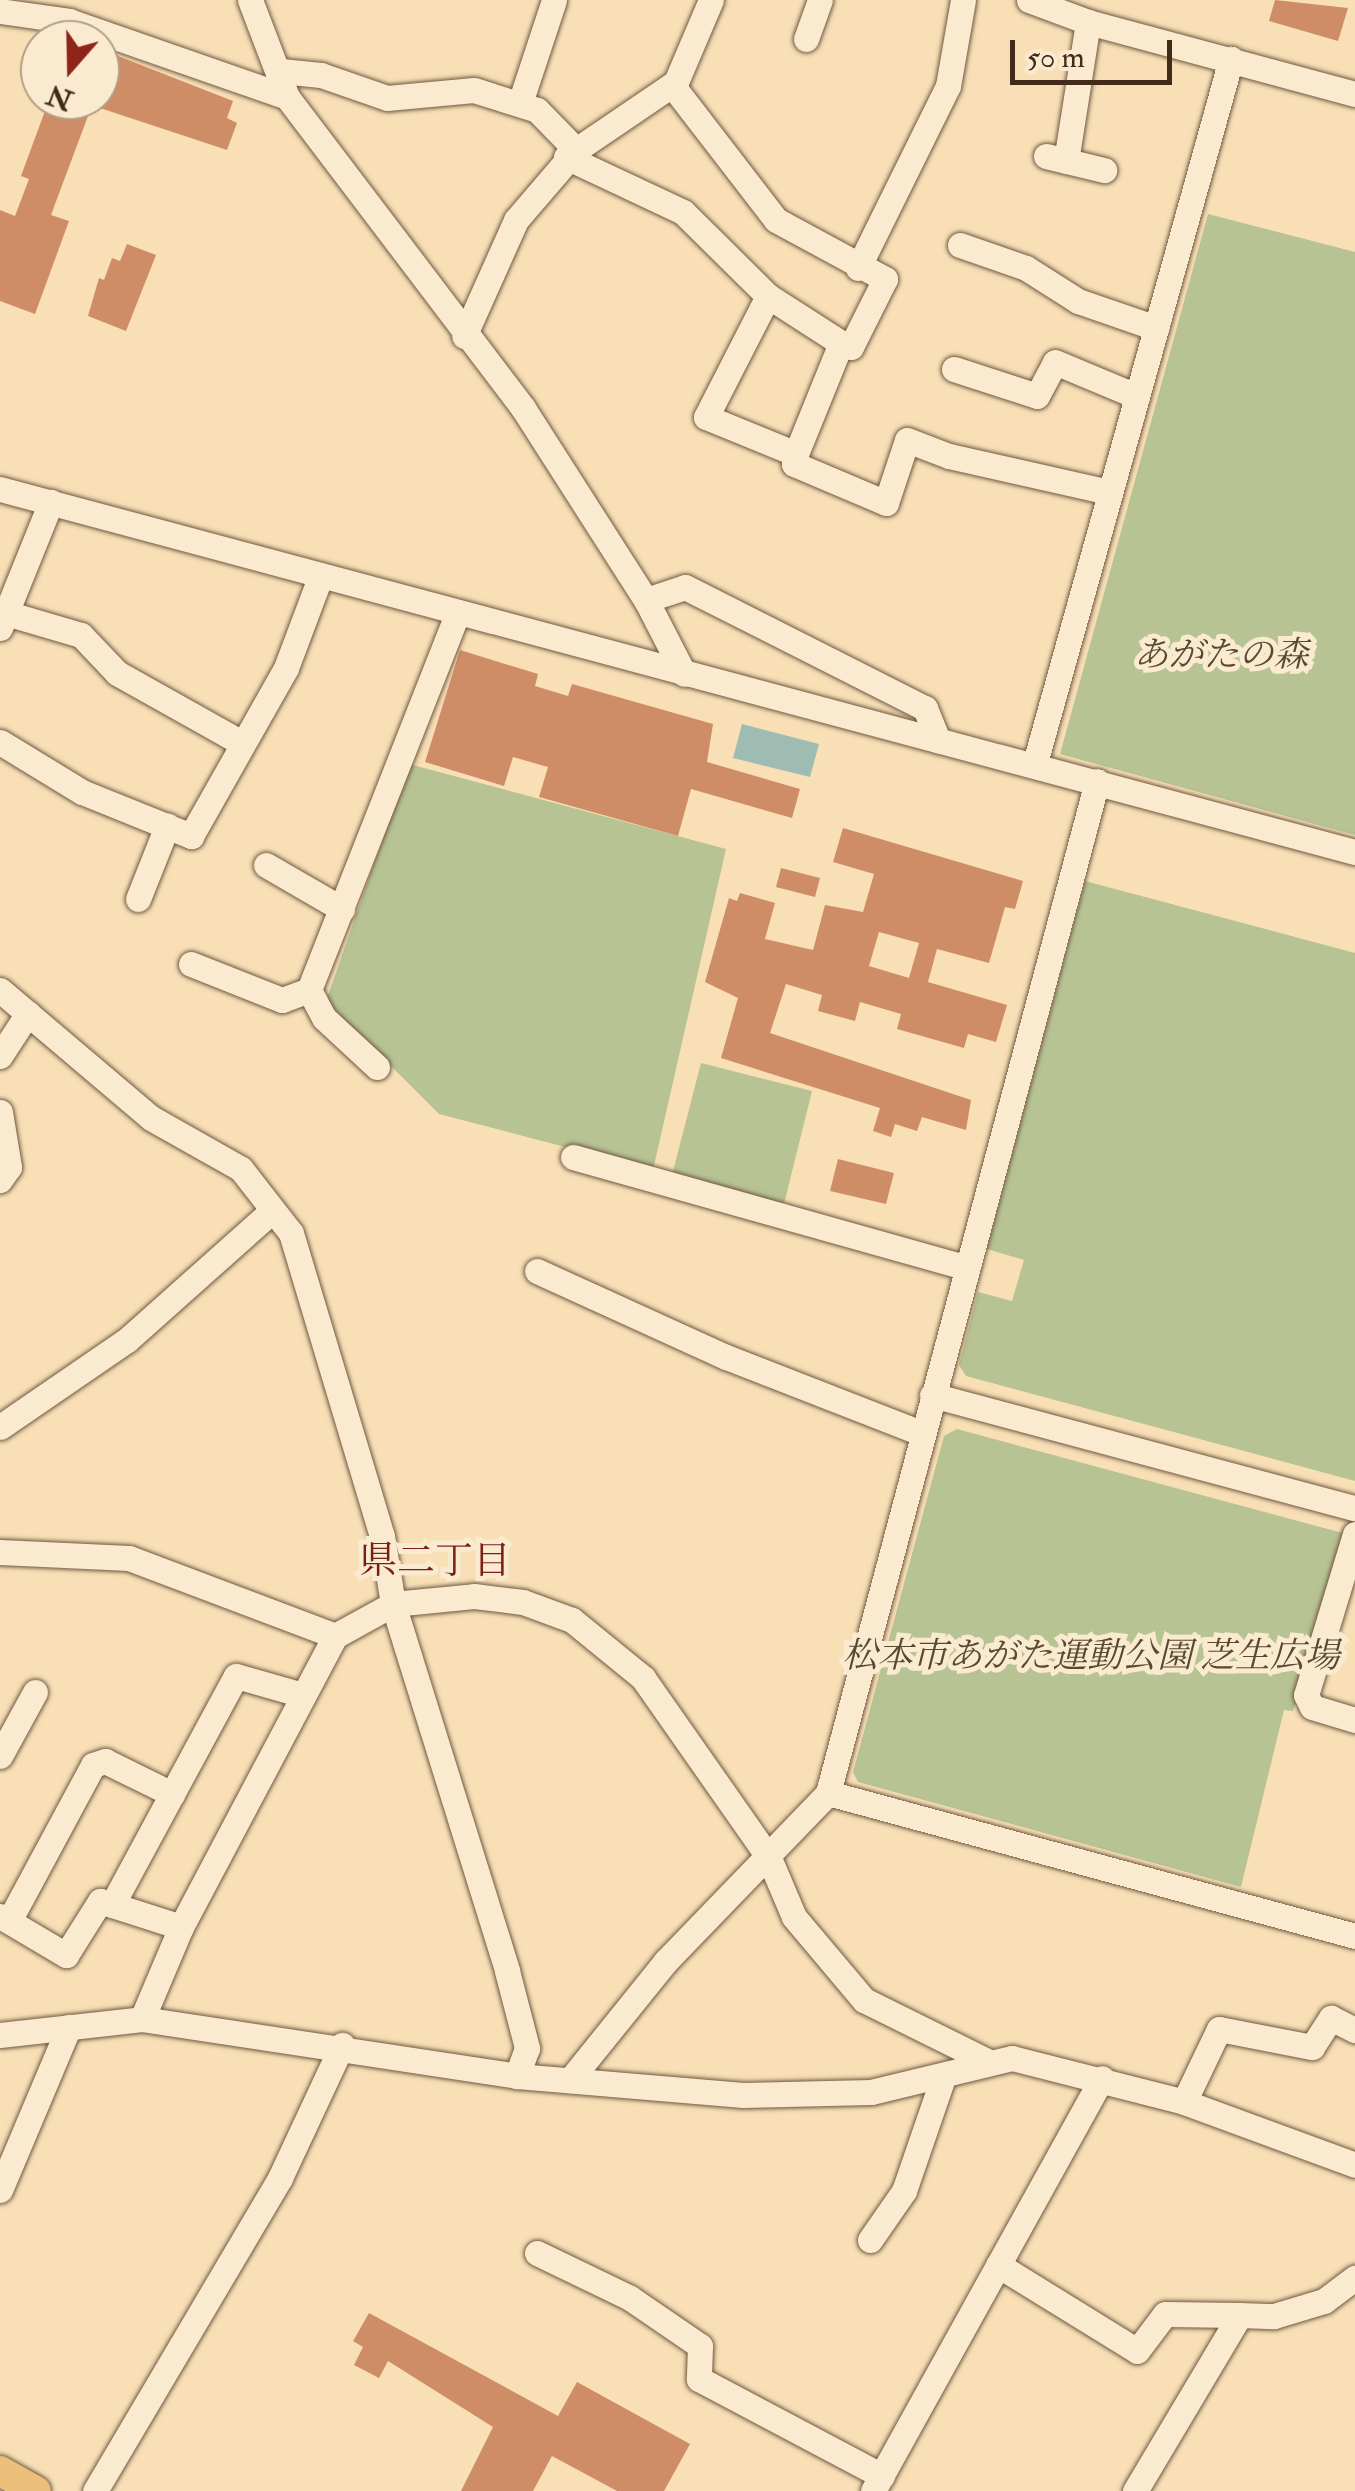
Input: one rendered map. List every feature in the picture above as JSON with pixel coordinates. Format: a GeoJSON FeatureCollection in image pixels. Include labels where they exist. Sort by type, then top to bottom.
{"type":"FeatureCollection","features":[{"type":"Feature","properties":{"kind":"main road"},"geometry":{"type":"LineString","coordinates":[[0,2471],[36,2491]]}},
{"type":"Feature","properties":{"kind":"street"},"geometry":{"type":"LineString","coordinates":[[250,0],[281,70],[288,96],[464,336],[523,408],[646,600],[684,674]]}},
{"type":"Feature","properties":{"kind":"street"},"geometry":{"type":"LineString","coordinates":[[520,103],[554,0]]}},
{"type":"Feature","properties":{"kind":"street"},"geometry":{"type":"LineString","coordinates":[[464,336],[516,220],[571,153],[672,85],[711,0]]}},
{"type":"Feature","properties":{"kind":"street"},"geometry":{"type":"LineString","coordinates":[[806,39],[820,0]]}},
{"type":"Feature","properties":{"kind":"street"},"geometry":{"type":"LineString","coordinates":[[858,268],[948,86],[963,0]]}},
{"type":"Feature","properties":{"kind":"street"},"geometry":{"type":"LineString","coordinates":[[1029,0],[1088,22],[1355,94]]}},
{"type":"Feature","properties":{"kind":"street"},"geometry":{"type":"LineString","coordinates":[[1,15],[68,21],[288,96]]}},
{"type":"Feature","properties":{"kind":"street"},"geometry":{"type":"LineString","coordinates":[[1088,22],[1056,159],[1104,170]]}},
{"type":"Feature","properties":{"kind":"street"},"geometry":{"type":"LineString","coordinates":[[1035,762],[1230,59]]}},
{"type":"Feature","properties":{"kind":"street"},"geometry":{"type":"LineString","coordinates":[[281,70],[321,76],[386,98],[474,90],[537,110],[571,153],[684,212],[768,296],[851,347],[885,280],[776,220],[672,85]]}},
{"type":"Feature","properties":{"kind":"street"},"geometry":{"type":"LineString","coordinates":[[960,245],[1026,268],[1078,301],[1156,328]]}},
{"type":"Feature","properties":{"kind":"street"},"geometry":{"type":"LineString","coordinates":[[768,296],[706,417],[796,454]]}},
{"type":"Feature","properties":{"kind":"street"},"geometry":{"type":"LineString","coordinates":[[841,343],[794,464],[886,504],[907,440],[949,456],[1110,492]]}},
{"type":"Feature","properties":{"kind":"street"},"geometry":{"type":"LineString","coordinates":[[954,369],[1037,396],[1054,362],[1136,396]]}},
{"type":"Feature","properties":{"kind":"street"},"geometry":{"type":"LineString","coordinates":[[0,489],[938,741],[1035,762],[1355,852]]}},
{"type":"Feature","properties":{"kind":"street"},"geometry":{"type":"LineString","coordinates":[[52,502],[3,621],[81,635],[117,673],[240,742]]}},
{"type":"Feature","properties":{"kind":"street"},"geometry":{"type":"LineString","coordinates":[[0,742],[82,792],[191,836],[240,742],[286,668],[321,575]]}},
{"type":"Feature","properties":{"kind":"street"},"geometry":{"type":"LineString","coordinates":[[646,600],[685,587],[925,708],[938,741]]}},
{"type":"Feature","properties":{"kind":"street"},"geometry":{"type":"LineString","coordinates":[[191,964],[282,1000],[309,990],[458,612]]}},
{"type":"Feature","properties":{"kind":"street"},"geometry":{"type":"LineString","coordinates":[[570,2080],[666,1961],[828,1793],[1097,781]]}},
{"type":"Feature","properties":{"kind":"street"},"geometry":{"type":"LineString","coordinates":[[138,899],[167,826]]}},
{"type":"Feature","properties":{"kind":"street"},"geometry":{"type":"LineString","coordinates":[[266,866],[342,909]]}},
{"type":"Feature","properties":{"kind":"street"},"geometry":{"type":"LineString","coordinates":[[0,990],[151,1118],[241,1170],[291,1234],[382,1536],[393,1604],[508,1971],[527,2048],[517,2076]]}},
{"type":"Feature","properties":{"kind":"street"},"geometry":{"type":"LineString","coordinates":[[309,990],[324,1018],[378,1067]]}},
{"type":"Feature","properties":{"kind":"street"},"geometry":{"type":"LineString","coordinates":[[0,1056],[28,1013]]}},
{"type":"Feature","properties":{"kind":"street"},"geometry":{"type":"LineString","coordinates":[[0,1112],[9,1167],[0,1180]]}},
{"type":"Feature","properties":{"kind":"street"},"geometry":{"type":"LineString","coordinates":[[573,1158],[965,1267]]}},
{"type":"Feature","properties":{"kind":"street"},"geometry":{"type":"LineString","coordinates":[[0,1428],[126,1340],[272,1211]]}},
{"type":"Feature","properties":{"kind":"street"},"geometry":{"type":"LineString","coordinates":[[537,1272],[726,1357],[921,1433]]}},
{"type":"Feature","properties":{"kind":"street"},"geometry":{"type":"LineString","coordinates":[[932,1395],[1355,1508]]}},
{"type":"Feature","properties":{"kind":"street"},"geometry":{"type":"LineString","coordinates":[[1355,1534],[1306,1694],[1312,1707],[1355,1720]]}},
{"type":"Feature","properties":{"kind":"street"},"geometry":{"type":"LineString","coordinates":[[0,1552],[130,1558],[335,1636]]}},
{"type":"Feature","properties":{"kind":"street"},"geometry":{"type":"LineString","coordinates":[[142,2019],[181,1926],[299,1694],[335,1636],[393,1604],[474,1596],[523,1602],[572,1620],[644,1678],[769,1858],[794,1917],[864,2000],[989,2062]]}},
{"type":"Feature","properties":{"kind":"street"},"geometry":{"type":"LineString","coordinates":[[112,1905],[236,1676],[299,1694]]}},
{"type":"Feature","properties":{"kind":"street"},"geometry":{"type":"LineString","coordinates":[[0,1756],[35,1692]]}},
{"type":"Feature","properties":{"kind":"street"},"geometry":{"type":"LineString","coordinates":[[172,1794],[105,1761],[93,1765],[4,1918],[66,1955],[90,1908],[100,1901],[181,1926]]}},
{"type":"Feature","properties":{"kind":"street"},"geometry":{"type":"LineString","coordinates":[[828,1793],[1355,1936]]}},
{"type":"Feature","properties":{"kind":"street"},"geometry":{"type":"LineString","coordinates":[[1184,2102],[1219,2028],[1312,2047],[1331,2018],[1355,2030]]}},
{"type":"Feature","properties":{"kind":"street"},"geometry":{"type":"LineString","coordinates":[[0,2036],[142,2019],[342,2045],[517,2076],[742,2095],[871,2092],[943,2078],[1012,2058],[1184,2102],[1355,2164]]}},
{"type":"Feature","properties":{"kind":"street"},"geometry":{"type":"LineString","coordinates":[[0,2190],[69,2027]]}},
{"type":"Feature","properties":{"kind":"street"},"geometry":{"type":"LineString","coordinates":[[95,2491],[280,2178],[342,2045]]}},
{"type":"Feature","properties":{"kind":"street"},"geometry":{"type":"LineString","coordinates":[[870,2240],[904,2192],[943,2078]]}},
{"type":"Feature","properties":{"kind":"street"},"geometry":{"type":"LineString","coordinates":[[537,2254],[630,2298],[700,2346],[699,2379],[877,2484],[1102,2078]]}},
{"type":"Feature","properties":{"kind":"street"},"geometry":{"type":"LineString","coordinates":[[998,2266],[1137,2351],[1165,2314],[1274,2316],[1324,2301],[1355,2278]]}},
{"type":"Feature","properties":{"kind":"street"},"geometry":{"type":"LineString","coordinates":[[1135,2491],[1240,2315]]}},
{"type":"Feature","properties":{"kind":"green space","name":"あがたの森"},"geometry":{"type":"Polygon","coordinates":[[[1208,214],[1355,252],[1355,835],[1060,754],[1208,214]]]}},
{"type":"Feature","properties":{"kind":"green space"},"geometry":{"type":"Polygon","coordinates":[[[409,764],[726,849],[653,1170],[439,1114],[326,1001],[409,764]]]}},
{"type":"Feature","properties":{"kind":"green space"},"geometry":{"type":"Polygon","coordinates":[[[1085,881],[1355,953],[1355,1481],[966,1376],[959,1365],[978,1292],[1012,1301],[1024,1260],[987,1249],[1085,881]]]}},
{"type":"Feature","properties":{"kind":"green space"},"geometry":{"type":"Polygon","coordinates":[[[701,1063],[812,1091],[784,1204],[672,1175],[701,1063]]]}},
{"type":"Feature","properties":{"kind":"green space","name":"松本市あがた運動公園 芝生広場"},"geometry":{"type":"Polygon","coordinates":[[[957,1429],[1350,1535],[1293,1711],[1284,1710],[1241,1887],[858,1782],[853,1772],[944,1436],[957,1429]]]}},
{"type":"Feature","properties":{"kind":"water"},"geometry":{"type":"Polygon","coordinates":[[[742,724],[819,744],[810,777],[733,758],[742,724]]]}},
{"type":"Feature","properties":{"kind":"building"},"geometry":{"type":"Polygon","coordinates":[[[1275,0],[1348,8],[1338,41],[1269,21],[1275,0]]]}},
{"type":"Feature","properties":{"kind":"building"},"geometry":{"type":"Polygon","coordinates":[[[120,57],[233,101],[227,118],[237,123],[227,150],[120,115],[120,57]]]}},
{"type":"Feature","properties":{"kind":"building"},"geometry":{"type":"Polygon","coordinates":[[[42,120],[87,120],[51,215],[69,221],[35,314],[0,301],[0,210],[15,216],[29,179],[21,176],[42,120]]]}},
{"type":"Feature","properties":{"kind":"building"},"geometry":{"type":"Polygon","coordinates":[[[127,244],[156,255],[126,331],[88,316],[99,278],[104,280],[112,258],[120,261],[127,244]]]}},
{"type":"Feature","properties":{"kind":"building"},"geometry":{"type":"Polygon","coordinates":[[[460,650],[538,674],[535,686],[568,696],[572,684],[713,724],[707,762],[800,789],[792,818],[691,789],[678,836],[539,797],[548,767],[513,757],[504,786],[425,762],[460,650]]]}},
{"type":"Feature","properties":{"kind":"building"},"geometry":{"type":"Polygon","coordinates":[[[843,828],[1023,881],[1015,909],[1005,907],[989,963],[937,949],[928,982],[1007,1005],[996,1042],[968,1034],[964,1048],[897,1029],[901,1014],[860,1002],[855,1021],[818,1011],[822,995],[786,984],[770,1033],[971,1100],[966,1130],[922,1117],[917,1131],[895,1124],[891,1137],[873,1131],[880,1108],[721,1058],[738,998],[705,982],[729,898],[737,901],[740,893],[775,903],[765,939],[813,950],[825,905],[863,912],[874,874],[833,862],[843,828]],[[879,932],[869,966],[909,978],[919,943],[879,932]]]}},
{"type":"Feature","properties":{"kind":"building"},"geometry":{"type":"Polygon","coordinates":[[[781,868],[820,878],[815,897],[776,887],[781,868]]]}},
{"type":"Feature","properties":{"kind":"building"},"geometry":{"type":"Polygon","coordinates":[[[838,1159],[894,1173],[886,1204],[830,1191],[838,1159]]]}},
{"type":"Feature","properties":{"kind":"building"},"geometry":{"type":"Polygon","coordinates":[[[369,2313],[558,2416],[577,2382],[690,2444],[664,2491],[617,2491],[552,2456],[533,2491],[461,2491],[493,2427],[388,2361],[379,2378],[354,2365],[363,2347],[353,2341],[369,2313]]]}},
{"type":"Feature","properties":{"kind":"district","name":"県二丁目"},"geometry":{"type":"Point","coordinates":[435,1562]}}]}
